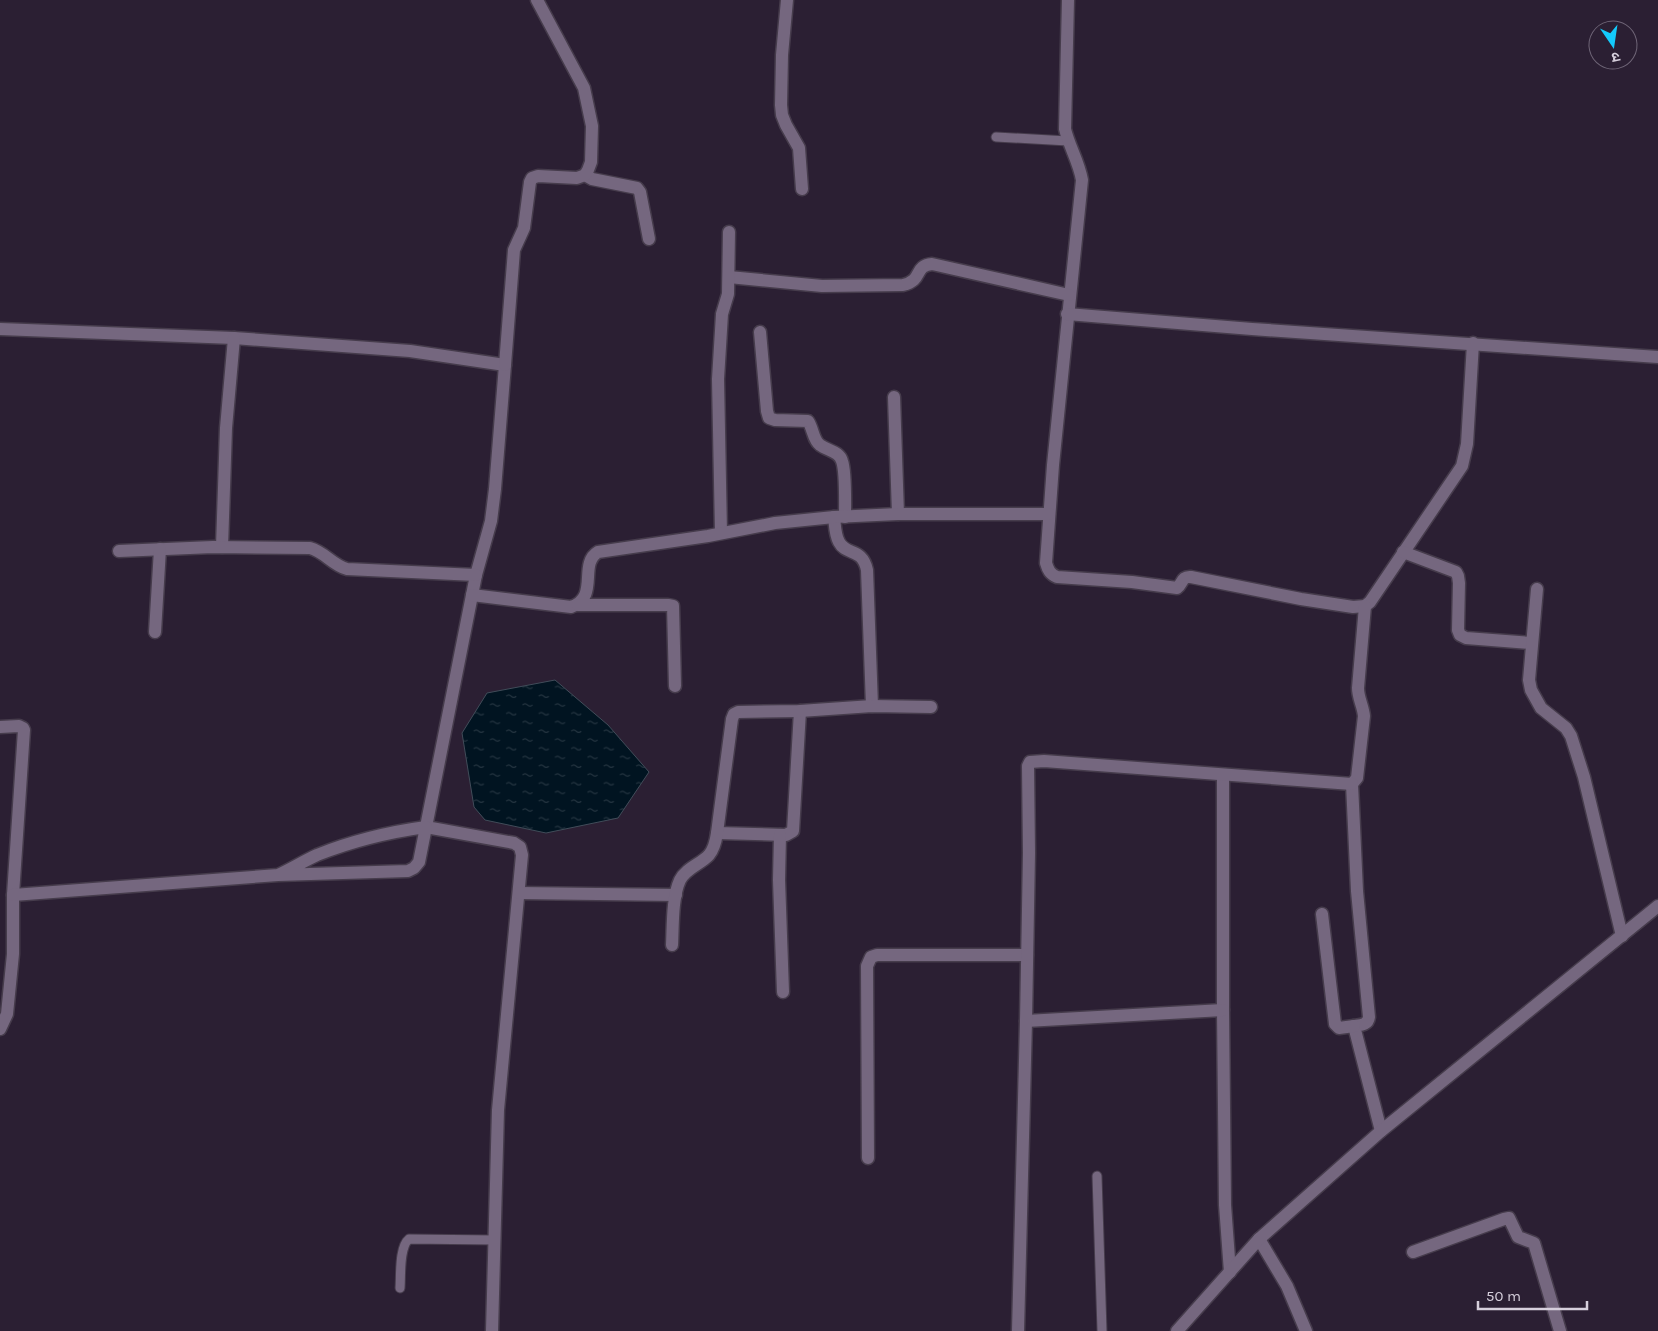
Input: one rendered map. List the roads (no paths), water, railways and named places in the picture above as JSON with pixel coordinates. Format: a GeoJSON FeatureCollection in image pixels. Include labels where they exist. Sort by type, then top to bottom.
{"type":"FeatureCollection","features":[{"type":"Feature","properties":{"kind":"street"},"geometry":{"type":"LineString","coordinates":[[13,895],[278,875],[408,871],[414,868],[418,862],[476,575],[491,521],[496,489],[514,250],[524,228],[530,182],[532,178],[538,176],[577,178],[585,175],[590,162],[592,126],[584,88],[537,0]]}},
{"type":"Feature","properties":{"kind":"street"},"geometry":{"type":"LineString","coordinates":[[787,0],[780,105],[786,125],[799,148],[802,189]]}},
{"type":"Feature","properties":{"kind":"street"},"geometry":{"type":"LineString","coordinates":[[1068,0],[1065,129],[1082,180],[1067,314],[1049,514],[1046,563],[1052,575],[1176,588],[1180,586],[1182,579],[1190,577],[1301,599],[1353,607],[1365,606],[1370,602],[1462,466],[1467,444],[1473,343]]}},
{"type":"Feature","properties":{"kind":"street"},"geometry":{"type":"LineString","coordinates":[[585,175],[637,188],[640,192],[649,239]]}},
{"type":"Feature","properties":{"kind":"street"},"geometry":{"type":"LineString","coordinates":[[721,533],[718,379],[722,314],[728,294],[729,232]]}},
{"type":"Feature","properties":{"kind":"street"},"geometry":{"type":"LineString","coordinates":[[729,276],[822,286],[903,285],[910,284],[916,280],[920,268],[932,264],[1069,295]]}},
{"type":"Feature","properties":{"kind":"street"},"geometry":{"type":"LineString","coordinates":[[1067,314],[1252,330],[1473,343],[1658,357]]}},
{"type":"Feature","properties":{"kind":"street"},"geometry":{"type":"LineString","coordinates":[[0,329],[234,338],[410,352],[505,365]]}},
{"type":"Feature","properties":{"kind":"street"},"geometry":{"type":"LineString","coordinates":[[760,332],[769,418],[775,420],[808,421],[821,446],[837,453],[842,460],[838,542],[861,556],[867,570],[872,706]]}},
{"type":"Feature","properties":{"kind":"street"},"geometry":{"type":"LineString","coordinates":[[222,547],[226,428],[234,338]]}},
{"type":"Feature","properties":{"kind":"street"},"geometry":{"type":"LineString","coordinates":[[894,397],[898,514]]}},
{"type":"Feature","properties":{"kind":"street"},"geometry":{"type":"LineString","coordinates":[[472,595],[571,607],[584,600],[587,592],[591,560],[598,552],[775,523],[898,514],[1049,514]]}},
{"type":"Feature","properties":{"kind":"street"},"geometry":{"type":"LineString","coordinates":[[119,551],[222,547],[310,548],[317,550],[339,567],[347,569],[476,575]]}},
{"type":"Feature","properties":{"kind":"street"},"geometry":{"type":"LineString","coordinates":[[155,632],[160,549]]}},
{"type":"Feature","properties":{"kind":"street"},"geometry":{"type":"LineString","coordinates":[[1403,552],[1456,572],[1459,583],[1458,630],[1460,635],[1466,638],[1531,643]]}},
{"type":"Feature","properties":{"kind":"street"},"geometry":{"type":"LineString","coordinates":[[1537,589],[1531,643],[1529,680],[1531,690],[1541,708],[1566,728],[1571,736],[1584,777],[1622,936]]}},
{"type":"Feature","properties":{"kind":"street"},"geometry":{"type":"LineString","coordinates":[[578,604],[673,606],[675,686]]}},
{"type":"Feature","properties":{"kind":"street"},"geometry":{"type":"LineString","coordinates":[[1322,914],[1335,1024],[1338,1028],[1366,1024],[1370,1017],[1357,892],[1352,784],[1357,778],[1364,716],[1358,688],[1365,606]]}},
{"type":"Feature","properties":{"kind":"street"},"geometry":{"type":"LineString","coordinates":[[672,945],[679,881],[684,874],[709,855],[718,833],[734,714],[738,712],[800,711],[872,706],[932,707]]}},
{"type":"Feature","properties":{"kind":"street"},"geometry":{"type":"LineString","coordinates":[[718,833],[786,835],[790,833],[794,826],[800,711]]}},
{"type":"Feature","properties":{"kind":"street"},"geometry":{"type":"LineString","coordinates":[[0,727],[19,726],[24,730],[13,895],[14,931],[7,1014],[0,1029]]}},
{"type":"Feature","properties":{"kind":"street"},"geometry":{"type":"LineString","coordinates":[[1018,1331],[1029,853],[1028,766],[1030,762],[1044,761],[1352,784]]}},
{"type":"Feature","properties":{"kind":"street"},"geometry":{"type":"LineString","coordinates":[[1223,775],[1225,1205],[1230,1272]]}},
{"type":"Feature","properties":{"kind":"street"},"geometry":{"type":"LineString","coordinates":[[278,875],[316,856],[358,841],[398,831],[426,827],[514,842],[520,847],[522,855],[519,893],[498,1110],[492,1331]]}},
{"type":"Feature","properties":{"kind":"street"},"geometry":{"type":"LineString","coordinates":[[780,835],[779,880],[783,992]]}},
{"type":"Feature","properties":{"kind":"street"},"geometry":{"type":"LineString","coordinates":[[519,893],[676,895]]}},
{"type":"Feature","properties":{"kind":"street"},"geometry":{"type":"LineString","coordinates":[[1177,1331],[1258,1239],[1381,1131],[1658,906]]}},
{"type":"Feature","properties":{"kind":"street"},"geometry":{"type":"LineString","coordinates":[[868,1158],[867,966],[871,956],[877,954],[1027,955]]}},
{"type":"Feature","properties":{"kind":"street"},"geometry":{"type":"LineString","coordinates":[[1026,1021],[1223,1010]]}},
{"type":"Feature","properties":{"kind":"street"},"geometry":{"type":"LineString","coordinates":[[1354,1026],[1381,1131]]}},
{"type":"Feature","properties":{"kind":"street"},"geometry":{"type":"LineString","coordinates":[[1413,1252],[1509,1218],[1518,1237],[1534,1243],[1560,1331]]}},
{"type":"Feature","properties":{"kind":"street"},"geometry":{"type":"LineString","coordinates":[[1258,1239],[1287,1286],[1306,1331]]}},
{"type":"Feature","properties":{"kind":"lane"},"geometry":{"type":"LineString","coordinates":[[996,137],[1068,141]]}},
{"type":"Feature","properties":{"kind":"lane"},"geometry":{"type":"LineString","coordinates":[[1097,1176],[1102,1331]]}},
{"type":"Feature","properties":{"kind":"lane"},"geometry":{"type":"LineString","coordinates":[[400,1288],[402,1249],[405,1242],[409,1239],[495,1240]]}},
{"type":"Feature","properties":{"kind":"water"},"geometry":{"type":"Polygon","coordinates":[[[555,680],[608,725],[649,772],[618,818],[546,833],[485,820],[474,807],[462,733],[487,693],[555,680]]]}}]}
